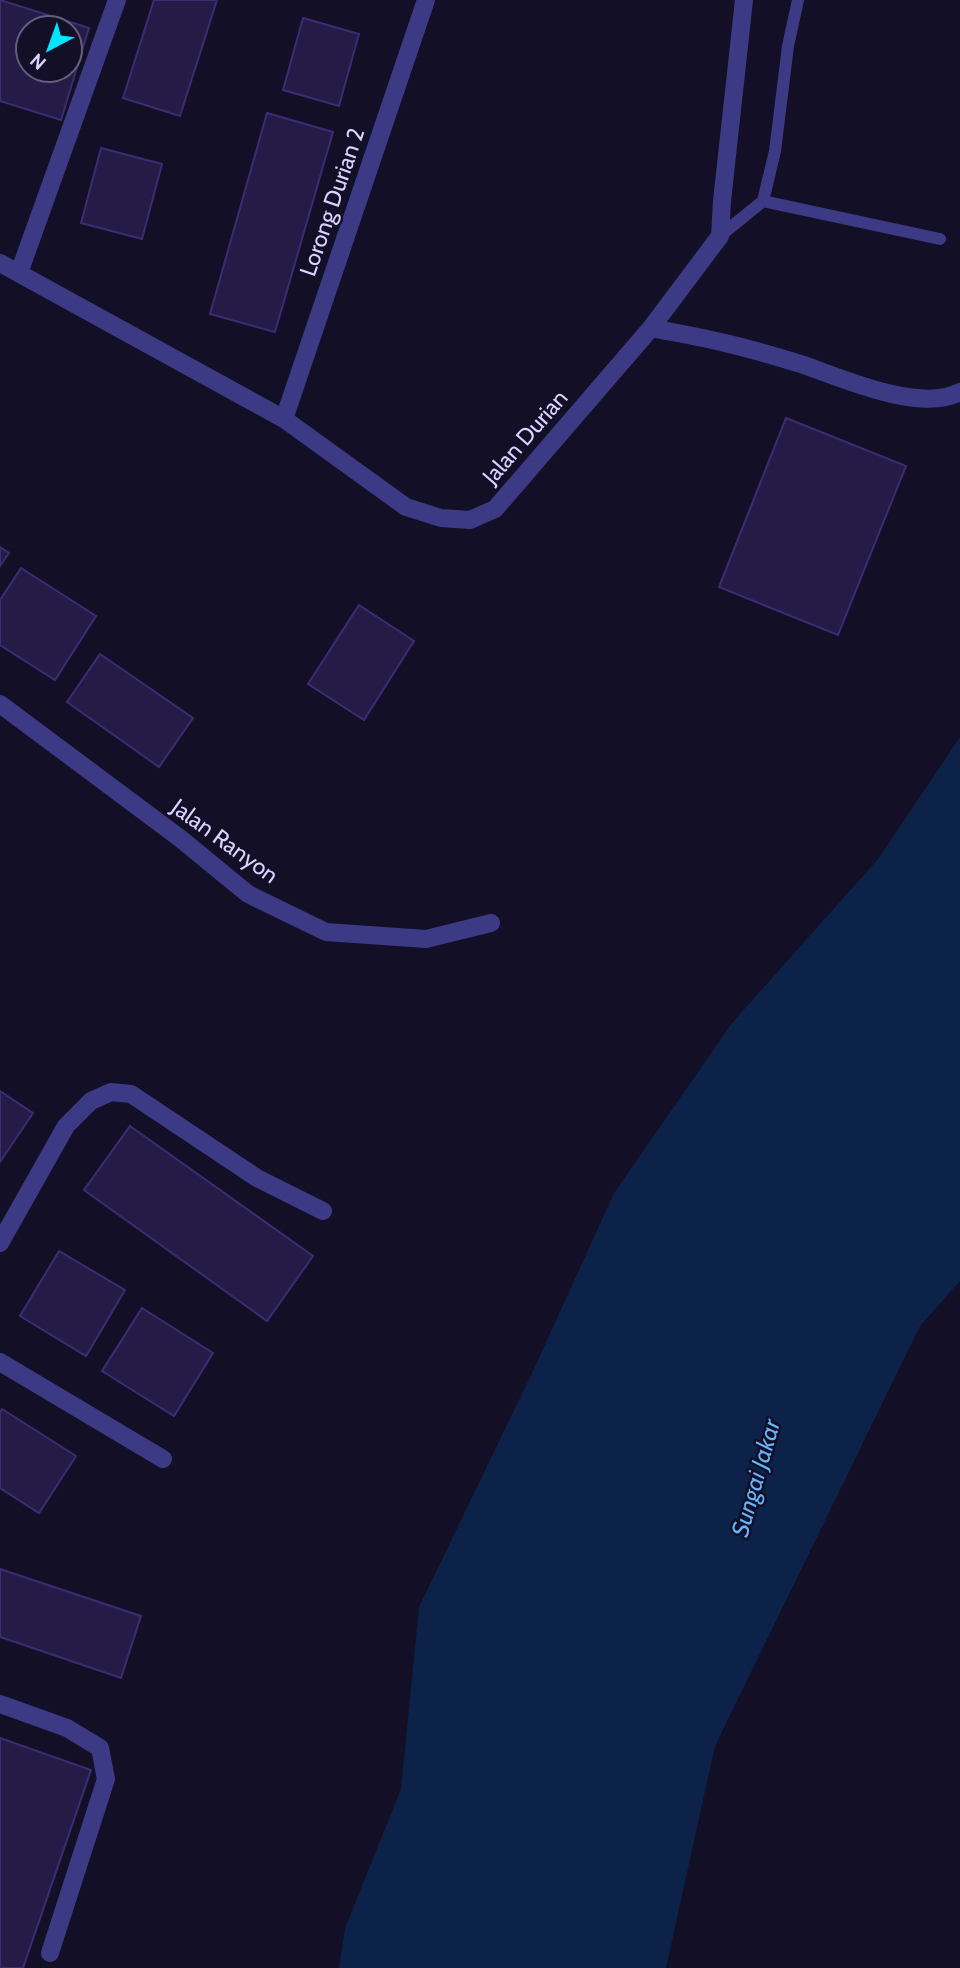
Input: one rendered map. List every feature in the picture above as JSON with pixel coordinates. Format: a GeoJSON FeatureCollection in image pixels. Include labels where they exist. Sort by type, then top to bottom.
{"type":"FeatureCollection","features":[{"type":"Feature","properties":{"kind":"street"},"geometry":{"type":"LineString","coordinates":[[19,273],[117,0]]}},
{"type":"Feature","properties":{"kind":"street","name":"Lorong Durian 2"},"geometry":{"type":"LineString","coordinates":[[284,419],[426,0]]}},
{"type":"Feature","properties":{"kind":"street"},"geometry":{"type":"LineString","coordinates":[[720,236],[744,0]]}},
{"type":"Feature","properties":{"kind":"street","name":"Jalan Durian"},"geometry":{"type":"LineString","coordinates":[[0,262],[284,419],[407,507],[441,518],[470,520],[495,509],[651,328],[720,236]]}},
{"type":"Feature","properties":{"kind":"street"},"geometry":{"type":"LineString","coordinates":[[651,328],[725,342],[800,364],[867,388],[920,400],[960,392]]}},
{"type":"Feature","properties":{"kind":"street","name":"Jalan Ranyon"},"geometry":{"type":"LineString","coordinates":[[0,704],[181,839],[248,894],[326,932],[426,939],[491,923]]}},
{"type":"Feature","properties":{"kind":"street"},"geometry":{"type":"LineString","coordinates":[[0,1243],[66,1126],[91,1101],[111,1092],[131,1094],[257,1178],[323,1211]]}},
{"type":"Feature","properties":{"kind":"street"},"geometry":{"type":"LineString","coordinates":[[0,1362],[163,1459]]}},
{"type":"Feature","properties":{"kind":"street"},"geometry":{"type":"LineString","coordinates":[[0,1704],[67,1728],[100,1748],[106,1779],[50,1953]]}},
{"type":"Feature","properties":{"kind":"lane"},"geometry":{"type":"LineString","coordinates":[[720,236],[763,201],[775,151],[788,46],[798,0]]}},
{"type":"Feature","properties":{"kind":"lane"},"geometry":{"type":"LineString","coordinates":[[763,201],[940,239]]}},
{"type":"Feature","properties":{"kind":"water","name":"Sungai Jakar"},"geometry":{"type":"Polygon","coordinates":[[[960,737],[960,1281],[920,1326],[715,1746],[666,1968],[339,1968],[345,1928],[401,1789],[419,1607],[532,1373],[614,1193],[732,1023],[878,859],[960,737]]]}},
{"type":"Feature","properties":{"kind":"building"},"geometry":{"type":"Polygon","coordinates":[[[0,0],[44,14],[14,14],[14,84],[72,84],[61,120],[0,101],[0,0]]]}},
{"type":"Feature","properties":{"kind":"building"},"geometry":{"type":"Polygon","coordinates":[[[154,0],[217,0],[180,116],[123,98],[154,0]]]}},
{"type":"Feature","properties":{"kind":"building"},"geometry":{"type":"Polygon","coordinates":[[[303,18],[359,34],[339,106],[283,90],[303,18]]]}},
{"type":"Feature","properties":{"kind":"building"},"geometry":{"type":"Polygon","coordinates":[[[84,26],[89,28],[84,44],[84,26]]]}},
{"type":"Feature","properties":{"kind":"building"},"geometry":{"type":"Polygon","coordinates":[[[267,113],[333,132],[275,332],[210,314],[267,113]]]}},
{"type":"Feature","properties":{"kind":"building"},"geometry":{"type":"Polygon","coordinates":[[[101,148],[162,164],[142,239],[81,223],[101,148]]]}},
{"type":"Feature","properties":{"kind":"building"},"geometry":{"type":"Polygon","coordinates":[[[786,418],[906,466],[838,635],[719,587],[786,418]]]}},
{"type":"Feature","properties":{"kind":"building"},"geometry":{"type":"Polygon","coordinates":[[[0,547],[9,553],[0,566],[0,547]]]}},
{"type":"Feature","properties":{"kind":"building"},"geometry":{"type":"Polygon","coordinates":[[[21,568],[96,616],[55,680],[0,645],[0,600],[21,568]]]}},
{"type":"Feature","properties":{"kind":"building"},"geometry":{"type":"Polygon","coordinates":[[[359,605],[414,641],[364,720],[308,684],[359,605]]]}},
{"type":"Feature","properties":{"kind":"building"},"geometry":{"type":"Polygon","coordinates":[[[100,654],[193,718],[159,767],[67,702],[100,654]]]}},
{"type":"Feature","properties":{"kind":"building"},"geometry":{"type":"Polygon","coordinates":[[[0,1091],[33,1113],[0,1162],[0,1091]]]}},
{"type":"Feature","properties":{"kind":"building"},"geometry":{"type":"Polygon","coordinates":[[[130,1126],[313,1256],[267,1321],[84,1190],[130,1126]]]}},
{"type":"Feature","properties":{"kind":"building"},"geometry":{"type":"Polygon","coordinates":[[[59,1251],[125,1290],[86,1356],[20,1316],[59,1251]]]}},
{"type":"Feature","properties":{"kind":"building"},"geometry":{"type":"Polygon","coordinates":[[[142,1308],[213,1353],[174,1416],[102,1371],[142,1308]]]}},
{"type":"Feature","properties":{"kind":"building"},"geometry":{"type":"Polygon","coordinates":[[[2,1409],[76,1456],[39,1513],[0,1488],[2,1409]]]}},
{"type":"Feature","properties":{"kind":"building"},"geometry":{"type":"Polygon","coordinates":[[[0,1569],[141,1616],[121,1678],[0,1637],[0,1569]]]}},
{"type":"Feature","properties":{"kind":"building"},"geometry":{"type":"Polygon","coordinates":[[[0,1738],[91,1770],[23,1968],[0,1968],[0,1738]]]}}]}
